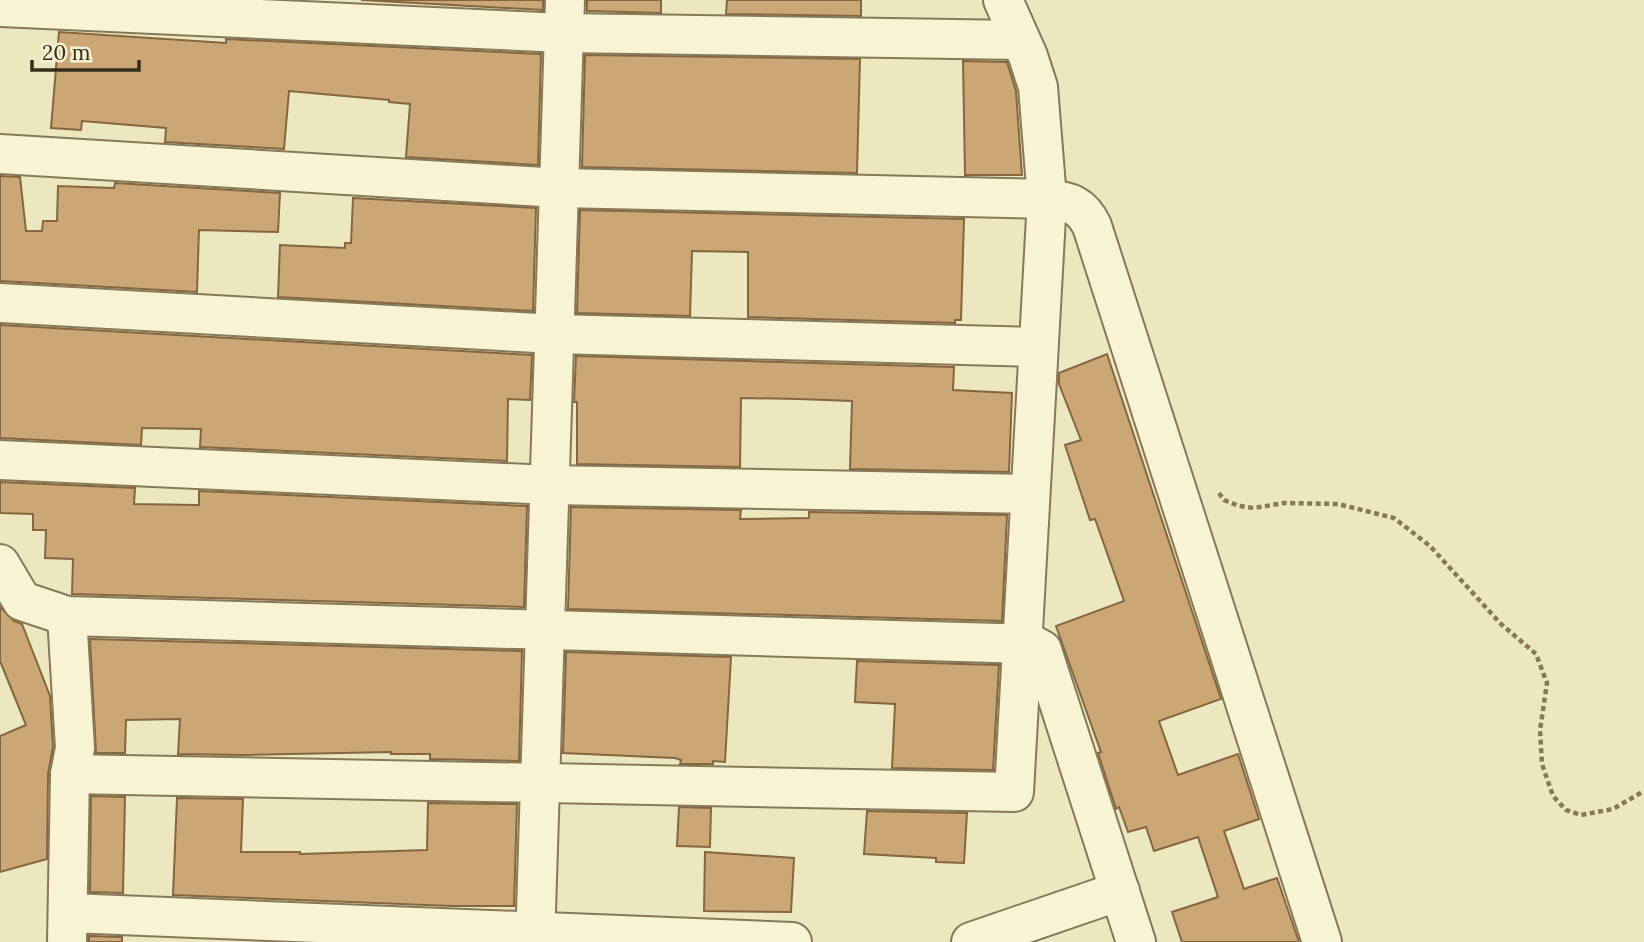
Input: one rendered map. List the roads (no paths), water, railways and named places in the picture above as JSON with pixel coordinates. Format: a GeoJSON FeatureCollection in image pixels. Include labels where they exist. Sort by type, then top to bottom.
{"type":"FeatureCollection","features":[{"type":"Feature","properties":{"kind":"street"},"geometry":{"type":"LineString","coordinates":[[70,774],[1014,792],[1047,198],[1038,87],[1003,0]]}},
{"type":"Feature","properties":{"kind":"street"},"geometry":{"type":"LineString","coordinates":[[0,7],[565,16],[1020,40]]}},
{"type":"Feature","properties":{"kind":"street"},"geometry":{"type":"LineString","coordinates":[[535,937],[565,16]]}},
{"type":"Feature","properties":{"kind":"street"},"geometry":{"type":"LineString","coordinates":[[0,155],[559,188],[1047,198],[1066,201],[1078,208],[1087,216],[1092,226],[1322,942]]}},
{"type":"Feature","properties":{"kind":"street"},"geometry":{"type":"LineString","coordinates":[[0,303],[555,334],[1038,347]]}},
{"type":"Feature","properties":{"kind":"street"},"geometry":{"type":"LineString","coordinates":[[0,460],[550,485],[1030,494]]}},
{"type":"Feature","properties":{"kind":"street"},"geometry":{"type":"LineString","coordinates":[[0,564],[22,601],[67,615],[1022,643],[1038,646],[1042,650],[1136,942]]}},
{"type":"Feature","properties":{"kind":"street"},"geometry":{"type":"LineString","coordinates":[[67,615],[75,748],[70,774],[68,927],[792,942]]}},
{"type":"Feature","properties":{"kind":"street"},"geometry":{"type":"LineString","coordinates":[[971,942],[1120,891]]}}]}
